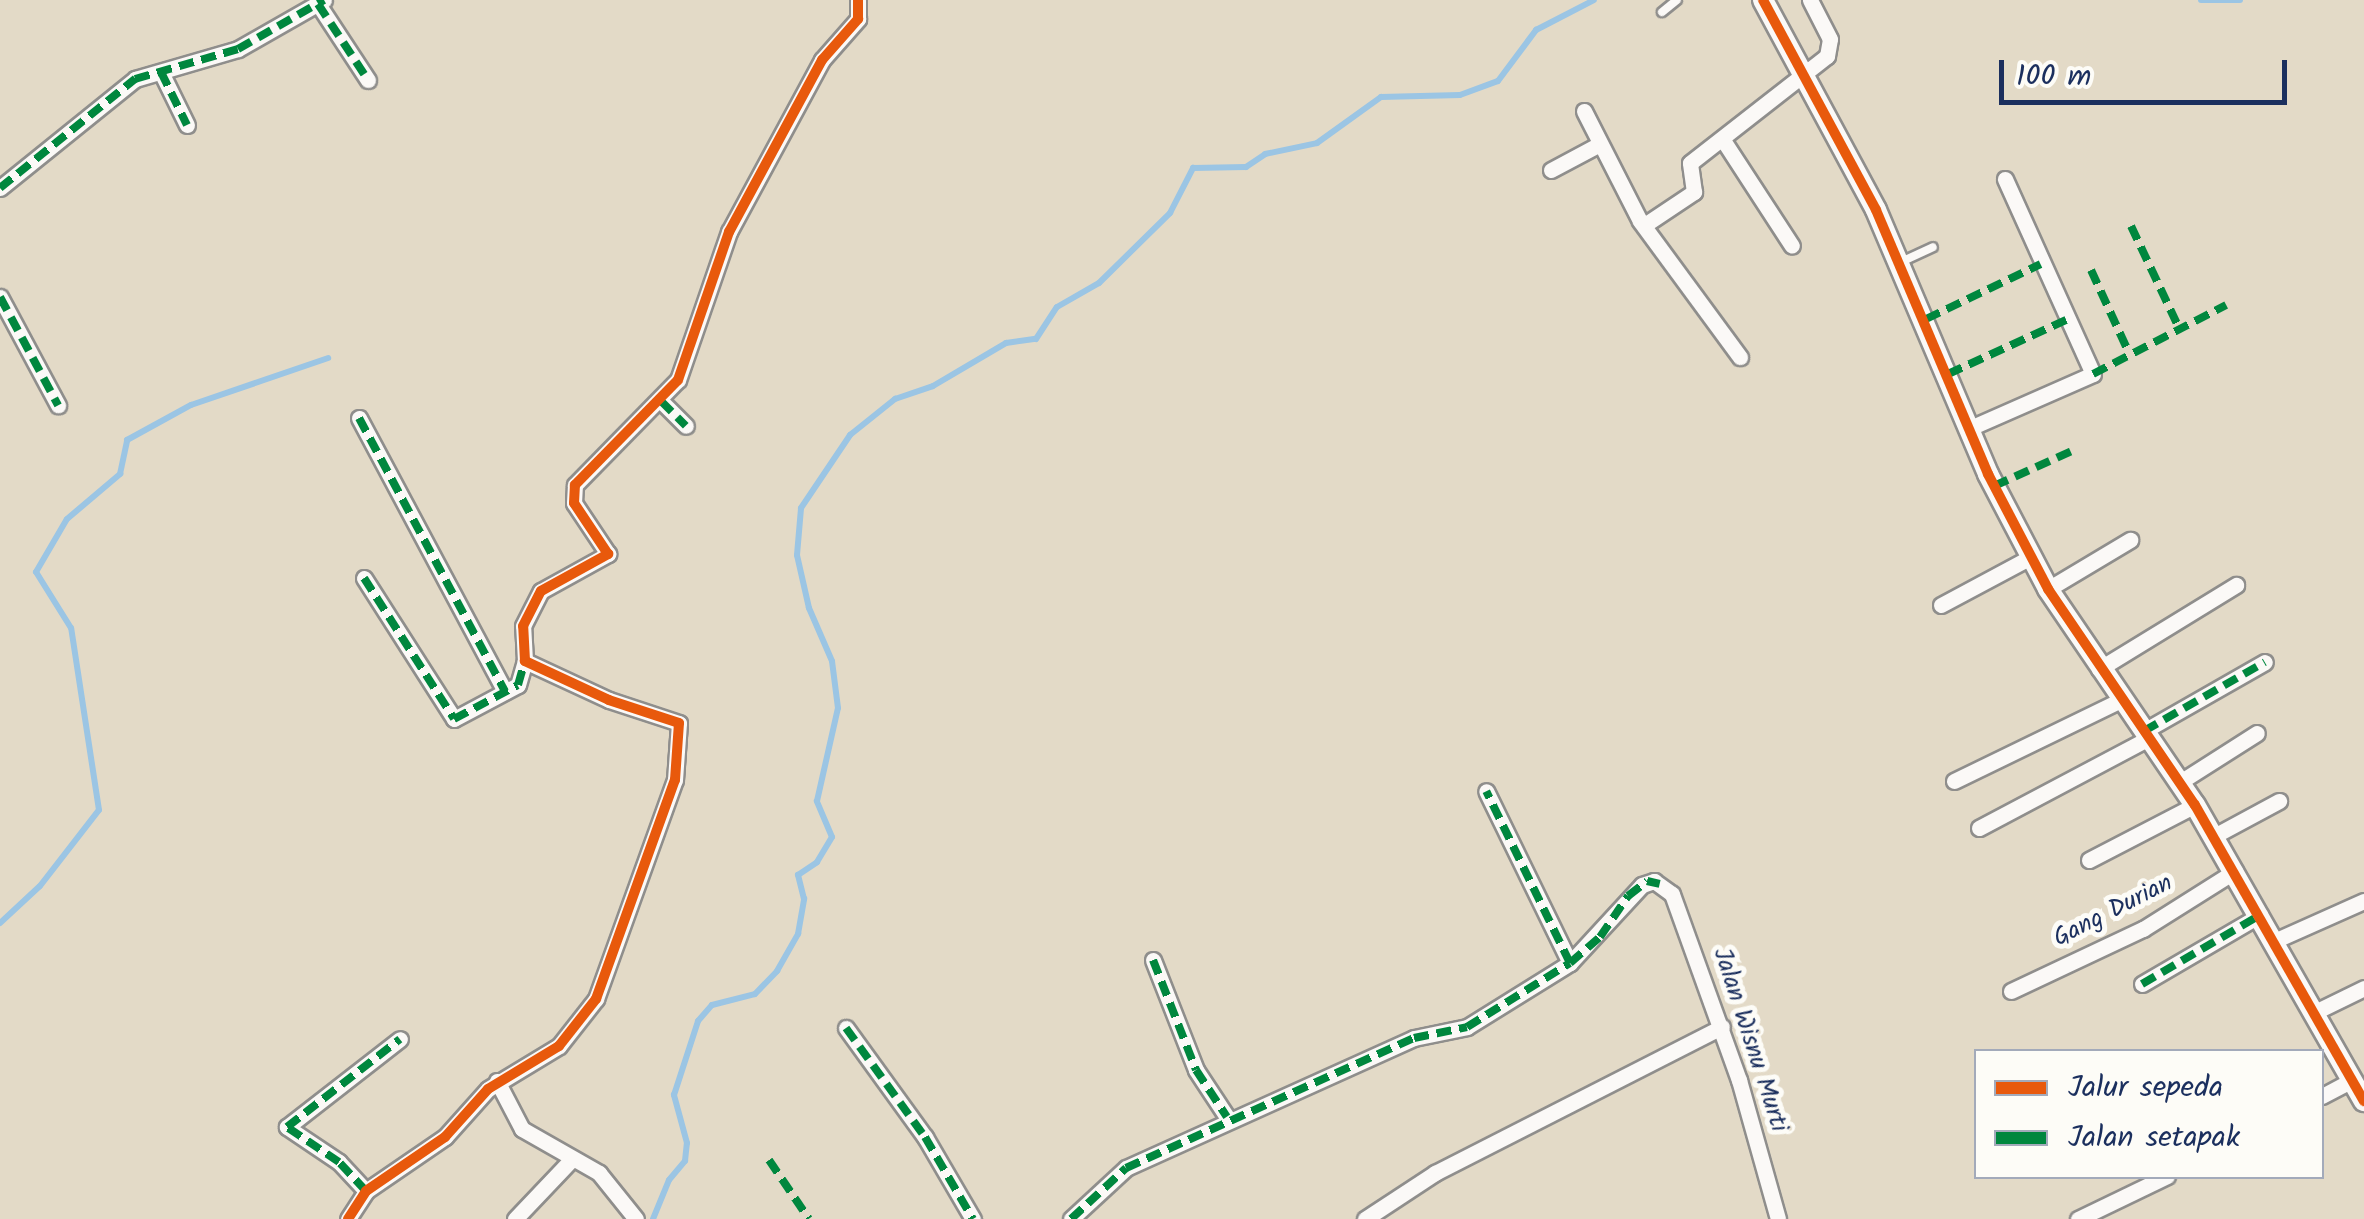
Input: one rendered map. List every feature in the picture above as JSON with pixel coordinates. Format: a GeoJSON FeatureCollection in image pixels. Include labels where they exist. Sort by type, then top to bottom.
{"type":"FeatureCollection","features":[{"type":"Feature","properties":{"kind":"street"},"geometry":{"type":"LineString","coordinates":[[364,578],[454,719],[524,679],[522,632],[541,591],[608,554],[574,503],[574,485],[661,401],[682,374],[729,232],[822,60],[858,19],[858,0]]}},
{"type":"Feature","properties":{"kind":"street"},"geometry":{"type":"LineString","coordinates":[[1763,0],[1900,263],[1970,428],[2048,589],[2236,871],[2364,1101]]}},
{"type":"Feature","properties":{"kind":"street"},"geometry":{"type":"LineString","coordinates":[[1646,224],[1692,194],[1689,165],[1804,79],[1831,48],[1810,0]]}},
{"type":"Feature","properties":{"kind":"street"},"geometry":{"type":"LineString","coordinates":[[0,188],[74,135],[123,87],[238,49],[321,2],[368,80]]}},
{"type":"Feature","properties":{"kind":"street"},"geometry":{"type":"LineString","coordinates":[[161,72],[187,125]]}},
{"type":"Feature","properties":{"kind":"street"},"geometry":{"type":"LineString","coordinates":[[1584,111],[1646,224],[1740,356]]}},
{"type":"Feature","properties":{"kind":"street"},"geometry":{"type":"LineString","coordinates":[[1723,140],[1792,246]]}},
{"type":"Feature","properties":{"kind":"street"},"geometry":{"type":"LineString","coordinates":[[1551,170],[1600,144]]}},
{"type":"Feature","properties":{"kind":"street"},"geometry":{"type":"LineString","coordinates":[[1970,428],[2093,374],[2005,179]]}},
{"type":"Feature","properties":{"kind":"street"},"geometry":{"type":"LineString","coordinates":[[0,296],[58,404]]}},
{"type":"Feature","properties":{"kind":"street"},"geometry":{"type":"LineString","coordinates":[[661,401],[686,426]]}},
{"type":"Feature","properties":{"kind":"street"},"geometry":{"type":"LineString","coordinates":[[359,418],[505,692]]}},
{"type":"Feature","properties":{"kind":"street"},"geometry":{"type":"LineString","coordinates":[[2048,589],[2130,540]]}},
{"type":"Feature","properties":{"kind":"street"},"geometry":{"type":"LineString","coordinates":[[1940,605],[2031,556]]}},
{"type":"Feature","properties":{"kind":"street"},"geometry":{"type":"LineString","coordinates":[[2099,670],[2236,585]]}},
{"type":"Feature","properties":{"kind":"street"},"geometry":{"type":"LineString","coordinates":[[348,1219],[366,1192],[445,1137],[497,1082],[559,1046],[596,999],[675,780],[680,735],[676,718],[609,700],[525,661]]}},
{"type":"Feature","properties":{"kind":"street"},"geometry":{"type":"LineString","coordinates":[[1979,828],[2265,662]]}},
{"type":"Feature","properties":{"kind":"street"},"geometry":{"type":"LineString","coordinates":[[1954,781],[2121,700]]}},
{"type":"Feature","properties":{"kind":"street"},"geometry":{"type":"LineString","coordinates":[[2180,782],[2257,733]]}},
{"type":"Feature","properties":{"kind":"street"},"geometry":{"type":"LineString","coordinates":[[1071,1219],[1126,1168],[1226,1117],[1414,1038],[1467,1027],[1570,963],[1486,790]]}},
{"type":"Feature","properties":{"kind":"street"},"geometry":{"type":"LineString","coordinates":[[2214,836],[2278,801]]}},
{"type":"Feature","properties":{"kind":"street"},"geometry":{"type":"LineString","coordinates":[[2089,860],[2194,805]]}},
{"type":"Feature","properties":{"kind":"street","name":"Gang Durian"},"geometry":{"type":"LineString","coordinates":[[2010,991],[2143,929],[2236,871]]}},
{"type":"Feature","properties":{"kind":"street","name":"Jalan Wisnu Murti"},"geometry":{"type":"LineString","coordinates":[[1570,963],[1600,937],[1628,896],[1647,881],[1660,884],[1674,900],[1722,1028],[1778,1219]]}},
{"type":"Feature","properties":{"kind":"street"},"geometry":{"type":"LineString","coordinates":[[2274,941],[2364,902]]}},
{"type":"Feature","properties":{"kind":"street"},"geometry":{"type":"LineString","coordinates":[[2142,984],[2260,915]]}},
{"type":"Feature","properties":{"kind":"street"},"geometry":{"type":"LineString","coordinates":[[1153,960],[1196,1070],[1226,1117]]}},
{"type":"Feature","properties":{"kind":"street"},"geometry":{"type":"LineString","coordinates":[[2312,1013],[2364,988]]}},
{"type":"Feature","properties":{"kind":"street"},"geometry":{"type":"LineString","coordinates":[[846,1028],[925,1137],[974,1219]]}},
{"type":"Feature","properties":{"kind":"street"},"geometry":{"type":"LineString","coordinates":[[1365,1219],[1434,1173],[1722,1028]]}},
{"type":"Feature","properties":{"kind":"street"},"geometry":{"type":"LineString","coordinates":[[366,1192],[338,1162],[286,1128],[400,1039]]}},
{"type":"Feature","properties":{"kind":"street"},"geometry":{"type":"LineString","coordinates":[[2324,1095],[2352,1080]]}},
{"type":"Feature","properties":{"kind":"street"},"geometry":{"type":"LineString","coordinates":[[497,1082],[522,1129],[570,1161],[599,1174],[636,1219]]}},
{"type":"Feature","properties":{"kind":"street"},"geometry":{"type":"LineString","coordinates":[[515,1219],[570,1161]]}},
{"type":"Feature","properties":{"kind":"street"},"geometry":{"type":"LineString","coordinates":[[2078,1219],[2160,1179]]}},
{"type":"Feature","properties":{"kind":"lane"},"geometry":{"type":"LineString","coordinates":[[1662,12],[1677,0]]}},
{"type":"Feature","properties":{"kind":"lane"},"geometry":{"type":"LineString","coordinates":[[1900,263],[1933,247]]}},
{"type":"Feature","properties":{"kind":"waterway"},"geometry":{"type":"LineString","coordinates":[[653,1219],[669,1180],[685,1161],[687,1143],[674,1095],[698,1021],[712,1005],[755,994],[777,971],[798,934],[804,899],[798,875],[817,862],[832,837],[817,801],[838,708],[832,661],[809,608],[797,555],[801,508],[850,435],[895,399],[933,386],[1006,343],[1036,339],[1057,307],[1099,283],[1170,213],[1193,168],[1246,167],[1265,154],[1317,143],[1381,97],[1460,95],[1498,81],[1536,30],[1594,0]]}},
{"type":"Feature","properties":{"kind":"waterway"},"geometry":{"type":"LineString","coordinates":[[2201,0],[2240,0]]}},
{"type":"Feature","properties":{"kind":"waterway"},"geometry":{"type":"LineString","coordinates":[[0,923],[40,886],[99,810],[71,628],[36,572],[67,519],[120,474],[127,440],[191,405],[328,358]]}},
{"type":"Feature","properties":{"kind":"marked path"},"geometry":{"type":"LineString","coordinates":[[0,188],[135,79],[238,49],[324,0]]}},
{"type":"Feature","properties":{"kind":"marked path"},"geometry":{"type":"LineString","coordinates":[[318,4],[368,80]]}},
{"type":"Feature","properties":{"kind":"marked path"},"geometry":{"type":"LineString","coordinates":[[161,72],[187,125]]}},
{"type":"Feature","properties":{"kind":"marked path"},"geometry":{"type":"LineString","coordinates":[[2131,226],[2179,328]]}},
{"type":"Feature","properties":{"kind":"marked path"},"geometry":{"type":"LineString","coordinates":[[1926,319],[2041,264]]}},
{"type":"Feature","properties":{"kind":"marked path"},"geometry":{"type":"LineString","coordinates":[[2091,270],[2129,353]]}},
{"type":"Feature","properties":{"kind":"marked path"},"geometry":{"type":"LineString","coordinates":[[0,297],[58,405]]}},
{"type":"Feature","properties":{"kind":"marked path"},"geometry":{"type":"LineString","coordinates":[[2093,374],[2226,305]]}},
{"type":"Feature","properties":{"kind":"marked path"},"geometry":{"type":"LineString","coordinates":[[1948,374],[2066,320]]}},
{"type":"Feature","properties":{"kind":"marked path"},"geometry":{"type":"LineString","coordinates":[[661,401],[686,426]]}},
{"type":"Feature","properties":{"kind":"marked path"},"geometry":{"type":"LineString","coordinates":[[359,418],[505,692]]}},
{"type":"Feature","properties":{"kind":"marked path"},"geometry":{"type":"LineString","coordinates":[[1994,486],[2072,451]]}},
{"type":"Feature","properties":{"kind":"marked path"},"geometry":{"type":"LineString","coordinates":[[364,578],[454,719],[518,685],[525,661]]}},
{"type":"Feature","properties":{"kind":"marked path"},"geometry":{"type":"LineString","coordinates":[[2144,731],[2265,662]]}},
{"type":"Feature","properties":{"kind":"marked path"},"geometry":{"type":"LineString","coordinates":[[1071,1219],[1126,1168],[1414,1038],[1467,1027],[1570,963],[1486,791]]}},
{"type":"Feature","properties":{"kind":"marked path"},"geometry":{"type":"LineString","coordinates":[[1570,963],[1600,937],[1628,896],[1647,881],[1660,884]]}},
{"type":"Feature","properties":{"kind":"marked path"},"geometry":{"type":"LineString","coordinates":[[2142,984],[2260,915]]}},
{"type":"Feature","properties":{"kind":"marked path"},"geometry":{"type":"LineString","coordinates":[[1153,960],[1196,1070],[1227,1117]]}},
{"type":"Feature","properties":{"kind":"marked path"},"geometry":{"type":"LineString","coordinates":[[846,1028],[925,1137],[973,1219]]}},
{"type":"Feature","properties":{"kind":"marked path"},"geometry":{"type":"LineString","coordinates":[[366,1191],[339,1162],[287,1127],[400,1039]]}},
{"type":"Feature","properties":{"kind":"marked path"},"geometry":{"type":"LineString","coordinates":[[769,1160],[809,1219]]}},
{"type":"Feature","properties":{"kind":"cycle path"},"geometry":{"type":"LineString","coordinates":[[348,1219],[366,1191],[445,1137],[488,1089],[559,1046],[596,999],[675,780],[679,723],[609,700],[525,661],[523,626],[541,591],[608,554],[574,503],[575,485],[678,380],[729,232],[822,60],[858,19],[858,0]]}},
{"type":"Feature","properties":{"kind":"cycle path"},"geometry":{"type":"LineString","coordinates":[[1763,0],[1876,210],[1988,474],[2048,589],[2195,805],[2364,1101]]}}]}
